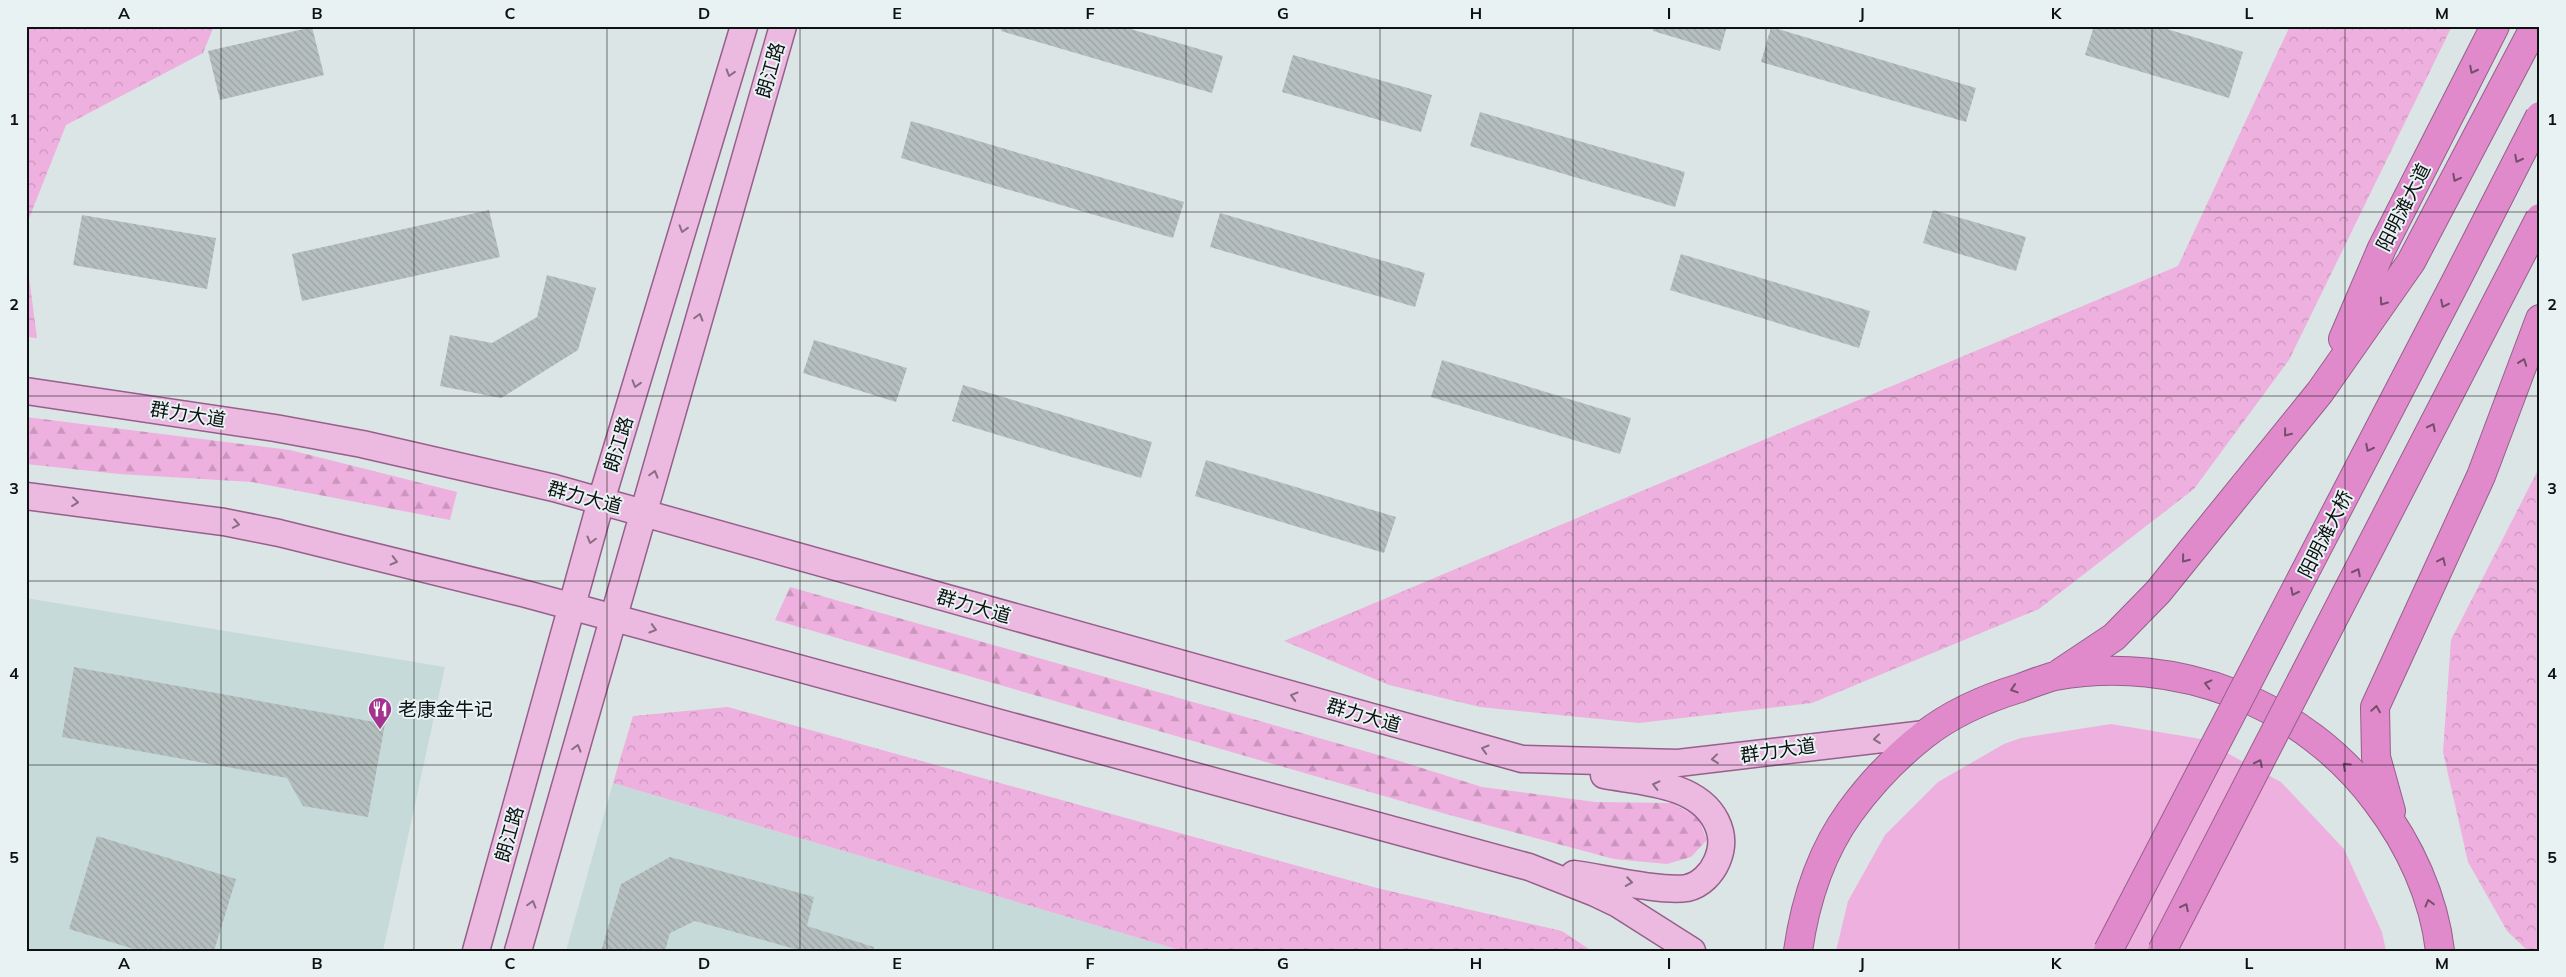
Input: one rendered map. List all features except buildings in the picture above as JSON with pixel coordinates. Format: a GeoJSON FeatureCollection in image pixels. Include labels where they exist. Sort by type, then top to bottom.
{"type":"FeatureCollection","features":[{"type":"Feature","properties":{"kind":"highway","name":"阳明滩大道"},"geometry":{"type":"LineString","coordinates":[[2320,392],[2382,248],[2495,26]]}},
{"type":"Feature","properties":{"kind":"highway"},"geometry":{"type":"LineString","coordinates":[[2054,677],[2114,637],[2158,592],[2320,392],[2411,262],[2536,26]]}},
{"type":"Feature","properties":{"kind":"highway","name":"阳明滩大桥"},"geometry":{"type":"LineString","coordinates":[[2108,951],[2456,282],[2540,116]]}},
{"type":"Feature","properties":{"kind":"highway"},"geometry":{"type":"LineString","coordinates":[[2162,951],[2540,218]]}},
{"type":"Feature","properties":{"kind":"highway"},"geometry":{"type":"LineString","coordinates":[[2440,951],[2426,889],[2395,825],[2376,757],[2374,707],[2481,476],[2539,321]]}},
{"type":"Feature","properties":{"kind":"highway"},"geometry":{"type":"LineString","coordinates":[[2481,476],[2540,372]]}},
{"type":"Feature","properties":{"kind":"highway"},"geometry":{"type":"LineString","coordinates":[[1798,951],[1803,915],[1822,863],[1848,814],[1884,770],[1925,734],[1987,698],[2054,677],[2110,670],[2166,674],[2221,687],[2273,710],[2320,741],[2354,773],[2395,825]]}},
{"type":"Feature","properties":{"kind":"main road","name":"朗江路"},"geometry":{"type":"LineString","coordinates":[[476,951],[601,501],[744,26]]}},
{"type":"Feature","properties":{"kind":"main road","name":"朗江路"},"geometry":{"type":"LineString","coordinates":[[518,951],[615,618],[643,512],[783,26]]}},
{"type":"Feature","properties":{"kind":"main road","name":"群力大道"},"geometry":{"type":"LineString","coordinates":[[26,391],[256,425],[343,441],[536,484],[643,512],[1522,759],[1678,763],[1925,734]]}},
{"type":"Feature","properties":{"kind":"main road"},"geometry":{"type":"LineString","coordinates":[[26,496],[214,520],[279,533],[615,618],[1529,867],[1618,904],[1692,951]]}},
{"type":"Feature","properties":{"kind":"main road"},"geometry":{"type":"LineString","coordinates":[[1522,759],[1651,784],[1695,797],[1704,804],[1713,816],[1720,829],[1722,842],[1714,869],[1698,884],[1688,888],[1652,885],[1529,867]]}},
{"type":"Feature","properties":{"kind":"shaded area"},"geometry":{"type":"Polygon","coordinates":[[[26,598],[445,667],[383,951],[26,951],[26,598]]]}},
{"type":"Feature","properties":{"kind":"shaded area"},"geometry":{"type":"Polygon","coordinates":[[[613,783],[1183,951],[566,951],[613,783]]]}},
{"type":"Feature","properties":{"kind":"green space"},"geometry":{"type":"Polygon","coordinates":[[[26,26],[214,26],[203,53],[66,125],[26,226],[26,26]]]}},
{"type":"Feature","properties":{"kind":"green space"},"geometry":{"type":"Polygon","coordinates":[[[2290,26],[2452,26],[2289,360],[2194,489],[2039,609],[1812,703],[1639,723],[1480,707],[1389,685],[1284,641],[2178,266],[2290,26]]]}},
{"type":"Feature","properties":{"kind":"green space"},"geometry":{"type":"Polygon","coordinates":[[[26,254],[37,338],[26,337],[26,254]]]}},
{"type":"Feature","properties":{"kind":"green space"},"geometry":{"type":"Polygon","coordinates":[[[26,417],[290,450],[457,492],[450,520],[252,482],[119,474],[26,464],[26,417]]]}},
{"type":"Feature","properties":{"kind":"green space"},"geometry":{"type":"Polygon","coordinates":[[[2540,466],[2540,951],[2528,951],[2507,931],[2468,862],[2443,752],[2451,640],[2540,466]]]}},
{"type":"Feature","properties":{"kind":"green space"},"geometry":{"type":"Polygon","coordinates":[[[790,587],[1403,762],[1482,787],[1595,802],[1671,803],[1698,817],[1707,840],[1691,857],[1667,864],[1614,859],[1446,814],[775,620],[790,587]]]}},
{"type":"Feature","properties":{"kind":"green space"},"geometry":{"type":"Polygon","coordinates":[[[728,707],[1377,888],[1562,931],[1592,951],[1183,951],[613,783],[633,716],[728,707]]]}},
{"type":"Feature","properties":{"kind":"green space"},"geometry":{"type":"Polygon","coordinates":[[[2111,724],[2201,739],[2281,782],[2344,849],[2382,932],[2386,951],[1836,951],[1848,901],[1885,835],[1938,782],[2004,744],[2021,738],[2111,724]]]}},
{"type":"Feature","properties":{"kind":"place","name":"老康金牛记"},"geometry":{"type":"Point","coordinates":[380,730]}}]}
